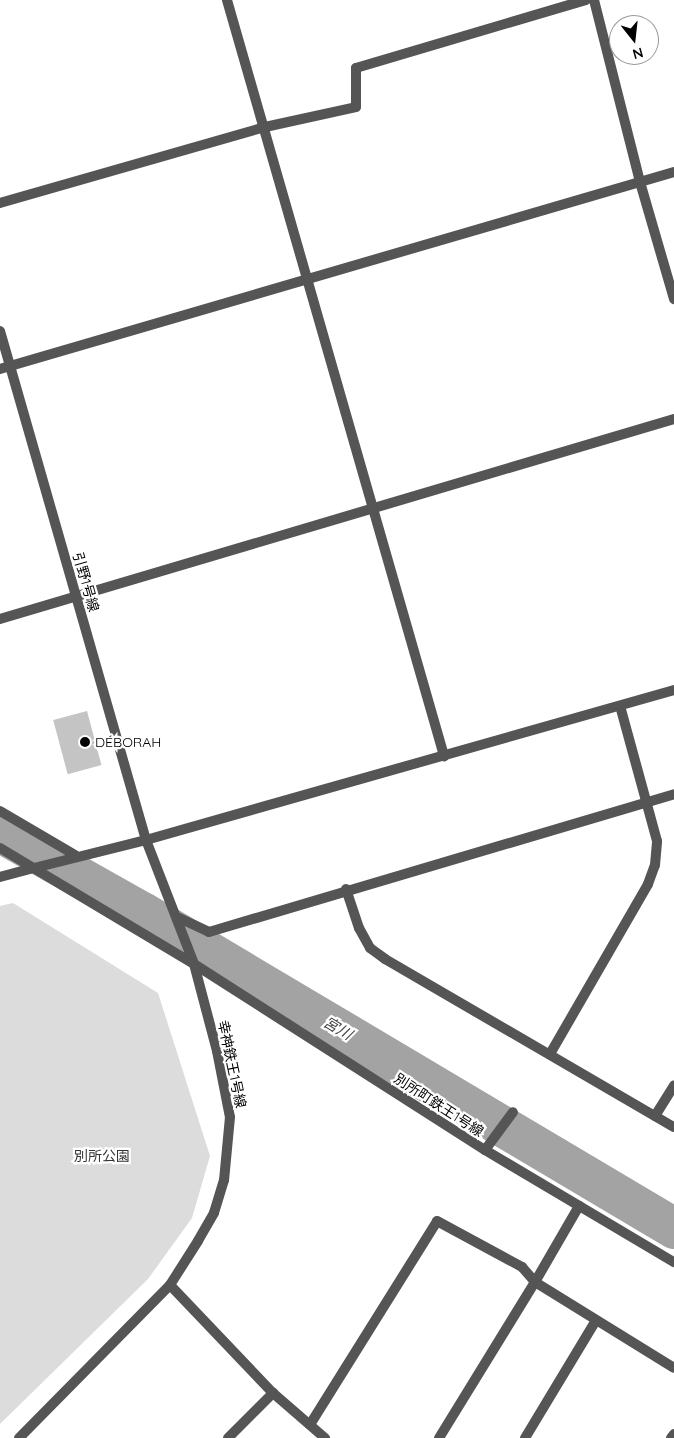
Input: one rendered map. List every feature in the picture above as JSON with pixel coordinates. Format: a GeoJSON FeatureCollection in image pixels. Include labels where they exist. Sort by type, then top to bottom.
{"type":"FeatureCollection","features":[{"type":"Feature","properties":{"kind":"street"},"geometry":{"type":"LineString","coordinates":[[227,0],[444,756]]}},
{"type":"Feature","properties":{"kind":"street"},"geometry":{"type":"LineString","coordinates":[[0,203],[265,127],[356,107],[356,68],[586,0]]}},
{"type":"Feature","properties":{"kind":"street"},"geometry":{"type":"LineString","coordinates":[[594,0],[640,182],[674,299]]}},
{"type":"Feature","properties":{"kind":"street"},"geometry":{"type":"LineString","coordinates":[[5,367],[674,172]]}},
{"type":"Feature","properties":{"kind":"street","name":"引野1号線"},"geometry":{"type":"LineString","coordinates":[[0,331],[5,367],[76,598],[146,840]]}},
{"type":"Feature","properties":{"kind":"street"},"geometry":{"type":"LineString","coordinates":[[0,619],[674,419]]}},
{"type":"Feature","properties":{"kind":"street"},"geometry":{"type":"LineString","coordinates":[[0,877],[74,855],[146,840],[674,690]]}},
{"type":"Feature","properties":{"kind":"street"},"geometry":{"type":"LineString","coordinates":[[550,1054],[648,884],[657,841],[648,802],[620,706]]}},
{"type":"Feature","properties":{"kind":"street"},"geometry":{"type":"LineString","coordinates":[[177,917],[208,932],[346,888],[674,794]]}},
{"type":"Feature","properties":{"kind":"street"},"geometry":{"type":"LineString","coordinates":[[0,811],[74,855]]}},
{"type":"Feature","properties":{"kind":"street","name":"幸神鉄王1号線"},"geometry":{"type":"LineString","coordinates":[[18,1438],[170,1285],[214,1213],[224,1180],[230,1117],[218,1051],[182,928],[146,840]]}},
{"type":"Feature","properties":{"kind":"street","name":"別所町鉄王1号線"},"geometry":{"type":"LineString","coordinates":[[0,848],[194,964],[484,1150],[674,1262]]}},
{"type":"Feature","properties":{"kind":"street"},"geometry":{"type":"LineString","coordinates":[[346,888],[359,928],[370,948],[674,1127]]}},
{"type":"Feature","properties":{"kind":"street"},"geometry":{"type":"LineString","coordinates":[[656,1116],[674,1085]]}},
{"type":"Feature","properties":{"kind":"street"},"geometry":{"type":"LineString","coordinates":[[484,1150],[513,1112]]}},
{"type":"Feature","properties":{"kind":"street"},"geometry":{"type":"LineString","coordinates":[[439,1438],[535,1282],[579,1206]]}},
{"type":"Feature","properties":{"kind":"street"},"geometry":{"type":"LineString","coordinates":[[311,1423],[437,1220],[522,1267],[535,1282],[595,1322],[674,1368]]}},
{"type":"Feature","properties":{"kind":"street"},"geometry":{"type":"LineString","coordinates":[[170,1285],[273,1393],[311,1423],[326,1438]]}},
{"type":"Feature","properties":{"kind":"street"},"geometry":{"type":"LineString","coordinates":[[525,1438],[595,1322]]}},
{"type":"Feature","properties":{"kind":"street"},"geometry":{"type":"LineString","coordinates":[[228,1438],[273,1393]]}},
{"type":"Feature","properties":{"kind":"street"},"geometry":{"type":"LineString","coordinates":[[671,1438],[674,1434]]}},
{"type":"Feature","properties":{"kind":"green space","name":"別所公園"},"geometry":{"type":"Polygon","coordinates":[[[13,903],[158,993],[210,1156],[192,1218],[148,1279],[0,1424],[0,906],[13,903]]]}},
{"type":"Feature","properties":{"kind":"building"},"geometry":{"type":"Polygon","coordinates":[[[87,711],[101,765],[68,774],[53,720],[87,711]]]}},
{"type":"Feature","properties":{"kind":"waterway","name":"宮川"},"geometry":{"type":"LineString","coordinates":[[0,832],[142,912],[674,1228]]}},
{"type":"Feature","properties":{"kind":"place","name":"DÉBORAH"},"geometry":{"type":"Point","coordinates":[85,742]}}]}
